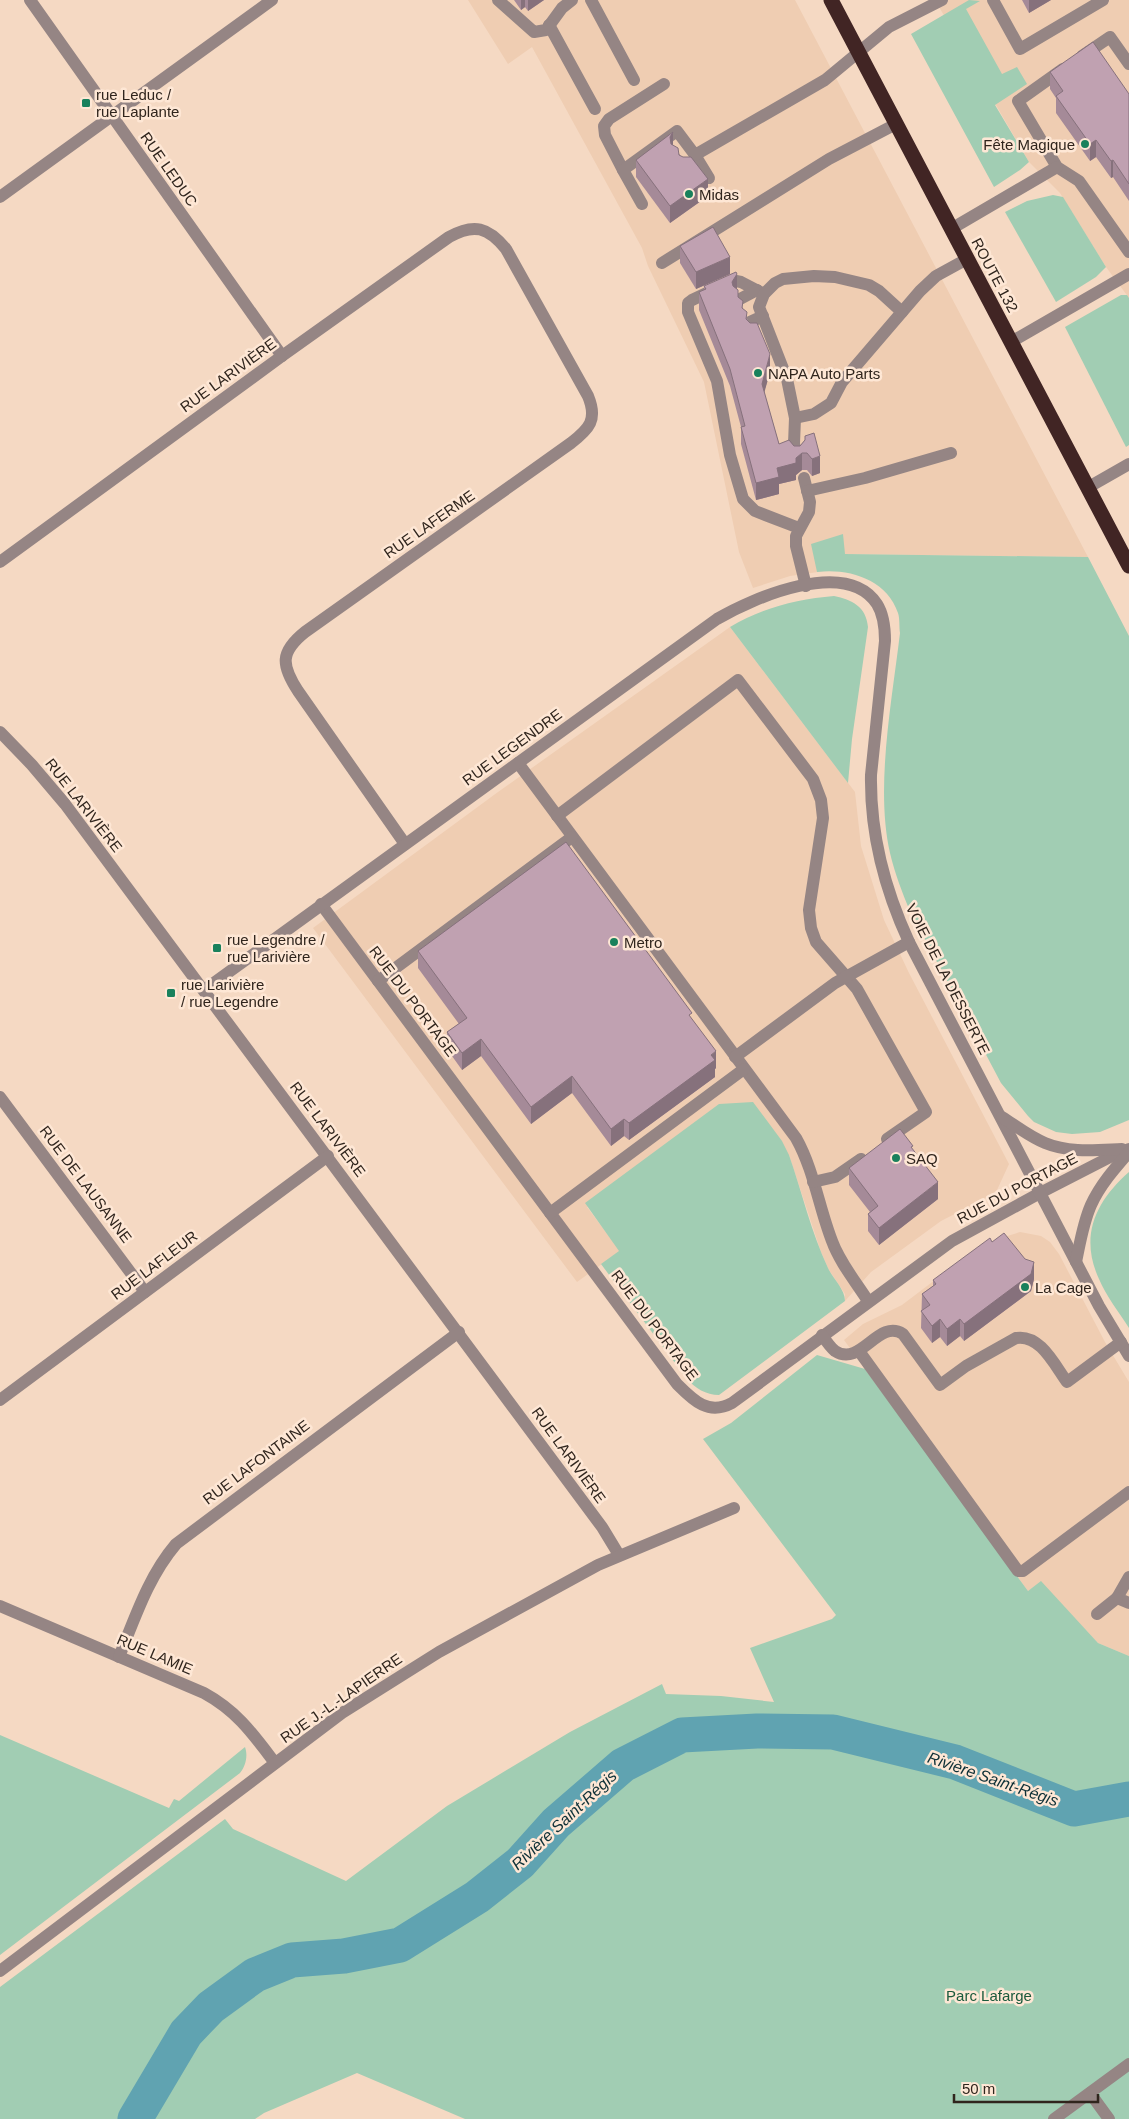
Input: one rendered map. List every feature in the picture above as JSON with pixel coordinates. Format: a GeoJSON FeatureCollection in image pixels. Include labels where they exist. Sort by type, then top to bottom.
{"type":"FeatureCollection","features":[{"type":"Feature","properties":{"kind":"highway","name":"ROUTE 132"},"geometry":{"type":"LineString","coordinates":[[831,0],[1129,566]]}},
{"type":"Feature","properties":{"kind":"street","name":"RUE LEDUC"},"geometry":{"type":"LineString","coordinates":[[30,0],[282,356]]}},
{"type":"Feature","properties":{"kind":"street"},"geometry":{"type":"LineString","coordinates":[[0,197],[272,0]]}},
{"type":"Feature","properties":{"kind":"street"},"geometry":{"type":"LineString","coordinates":[[498,0],[534,32],[540,32],[549,25],[562,8],[572,0]]}},
{"type":"Feature","properties":{"kind":"street"},"geometry":{"type":"LineString","coordinates":[[591,0],[634,80]]}},
{"type":"Feature","properties":{"kind":"street"},"geometry":{"type":"LineString","coordinates":[[699,161],[685,166],[699,161],[825,80],[889,27],[942,0]]}},
{"type":"Feature","properties":{"kind":"street"},"geometry":{"type":"LineString","coordinates":[[994,0],[1020,49],[1103,0]]}},
{"type":"Feature","properties":{"kind":"street"},"geometry":{"type":"LineString","coordinates":[[549,25],[595,109]]}},
{"type":"Feature","properties":{"kind":"street"},"geometry":{"type":"LineString","coordinates":[[1129,64],[1110,37],[1018,101],[1057,166],[1079,181],[1129,252]]}},
{"type":"Feature","properties":{"kind":"street"},"geometry":{"type":"LineString","coordinates":[[642,204],[605,135],[604,126],[609,119],[664,84]]}},
{"type":"Feature","properties":{"kind":"street"},"geometry":{"type":"LineString","coordinates":[[662,263],[829,159],[896,124]]}},
{"type":"Feature","properties":{"kind":"street"},"geometry":{"type":"LineString","coordinates":[[623,170],[677,132],[699,161]]}},
{"type":"Feature","properties":{"kind":"street"},"geometry":{"type":"LineString","coordinates":[[951,229],[1057,166]]}},
{"type":"Feature","properties":{"kind":"street","name":"RUE LARIVIÈRE"},"geometry":{"type":"LineString","coordinates":[[0,562],[282,356],[449,238],[464,230],[481,229]]}},
{"type":"Feature","properties":{"kind":"street","name":"RUE LAFERME"},"geometry":{"type":"LineString","coordinates":[[404,844],[298,691],[285,667],[286,659],[288,650],[305,632],[570,443],[591,423],[593,411],[588,396],[506,249],[489,232],[481,229]]}},
{"type":"Feature","properties":{"kind":"street"},"geometry":{"type":"LineString","coordinates":[[795,418],[814,414],[830,403],[842,382],[902,312],[936,276],[967,259]]}},
{"type":"Feature","properties":{"kind":"street"},"geometry":{"type":"LineString","coordinates":[[1011,342],[1129,274]]}},
{"type":"Feature","properties":{"kind":"street"},"geometry":{"type":"LineString","coordinates":[[765,322],[747,316],[760,296],[775,283],[783,279],[814,276],[835,277],[869,285],[879,291],[902,312]]}},
{"type":"Feature","properties":{"kind":"street"},"geometry":{"type":"LineString","coordinates":[[798,455],[794,444],[795,418],[787,380],[765,322],[760,296],[742,282],[728,283],[692,300],[688,303],[688,312],[718,381],[730,455],[743,499],[755,511],[799,528]]}},
{"type":"Feature","properties":{"kind":"street"},"geometry":{"type":"LineString","coordinates":[[806,586],[796,546],[796,536],[799,528],[809,512],[810,502],[805,484],[865,478],[951,453]]}},
{"type":"Feature","properties":{"kind":"street"},"geometry":{"type":"LineString","coordinates":[[1088,488],[1129,464]]}},
{"type":"Feature","properties":{"kind":"street","name":"RUE LEGENDRE"},"geometry":{"type":"LineString","coordinates":[[204,990],[718,619],[762,597],[806,586],[840,583],[861,590]]}},
{"type":"Feature","properties":{"kind":"street","name":"VOIE DE LA DESSERTE"},"geometry":{"type":"LineString","coordinates":[[861,590],[876,602],[885,628],[886,641],[870,796],[875,838],[885,881],[909,942],[1076,1262],[1129,1356]]}},
{"type":"Feature","properties":{"kind":"street"},"geometry":{"type":"LineString","coordinates":[[557,816],[738,680],[813,779],[819,793],[823,818],[810,897],[811,928],[816,942],[823,952],[857,989],[926,1112],[835,1177],[813,1182]]}},
{"type":"Feature","properties":{"kind":"street","name":"RUE LARIVIÈRE"},"geometry":{"type":"LineString","coordinates":[[0,732],[50,785],[459,1332],[602,1527],[619,1555]]}},
{"type":"Feature","properties":{"kind":"street"},"geometry":{"type":"LineString","coordinates":[[518,763],[796,1138],[813,1182],[832,1243],[868,1301]]}},
{"type":"Feature","properties":{"kind":"street"},"geometry":{"type":"LineString","coordinates":[[378,981],[572,837]]}},
{"type":"Feature","properties":{"kind":"street","name":"RUE DU PORTAGE"},"geometry":{"type":"LineString","coordinates":[[321,904],[677,1384],[689,1396],[713,1409],[723,1408],[952,1241],[1040,1193],[1114,1155],[1129,1150]]}},
{"type":"Feature","properties":{"kind":"street"},"geometry":{"type":"LineString","coordinates":[[735,1057],[846,976],[909,942]]}},
{"type":"Feature","properties":{"kind":"street"},"geometry":{"type":"LineString","coordinates":[[550,1213],[744,1069]]}},
{"type":"Feature","properties":{"kind":"street","name":"RUE DE LAUSANNE"},"geometry":{"type":"LineString","coordinates":[[0,1096],[5,1114],[145,1292]]}},
{"type":"Feature","properties":{"kind":"street","name":"RUE DU PORTAGE"},"geometry":{"type":"LineString","coordinates":[[1000,1116],[1052,1146],[1085,1151],[1129,1150]]}},
{"type":"Feature","properties":{"kind":"street"},"geometry":{"type":"LineString","coordinates":[[1076,1262],[1083,1227],[1090,1207],[1109,1176],[1129,1150]]}},
{"type":"Feature","properties":{"kind":"street","name":"RUE LAFLEUR"},"geometry":{"type":"LineString","coordinates":[[0,1400],[328,1156]]}},
{"type":"Feature","properties":{"kind":"street"},"geometry":{"type":"LineString","coordinates":[[822,1336],[840,1354],[851,1354],[859,1351],[884,1333],[898,1330],[903,1334],[940,1385],[980,1358],[1016,1338],[1025,1336],[1032,1339],[1040,1346],[1067,1382],[1121,1342]]}},
{"type":"Feature","properties":{"kind":"street","name":"RUE LAFONTAINE"},"geometry":{"type":"LineString","coordinates":[[119,1657],[146,1591],[165,1556],[176,1544],[459,1332]]}},
{"type":"Feature","properties":{"kind":"street"},"geometry":{"type":"LineString","coordinates":[[859,1351],[1018,1571],[1023,1571],[1129,1492]]}},
{"type":"Feature","properties":{"kind":"street","name":"RUE J.-L.-LAPIERRE"},"geometry":{"type":"LineString","coordinates":[[0,1971],[342,1713],[439,1652],[619,1555],[734,1508]]}},
{"type":"Feature","properties":{"kind":"street"},"geometry":{"type":"LineString","coordinates":[[1097,1614],[1117,1598],[1129,1577]]}},
{"type":"Feature","properties":{"kind":"street"},"geometry":{"type":"LineString","coordinates":[[1117,1598],[1129,1603]]}},
{"type":"Feature","properties":{"kind":"street","name":"RUE LAMIE"},"geometry":{"type":"LineString","coordinates":[[0,1606],[204,1693],[222,1703],[249,1728],[275,1764]]}},
{"type":"Feature","properties":{"kind":"street"},"geometry":{"type":"LineString","coordinates":[[1054,2119],[1129,2064]]}},
{"type":"Feature","properties":{"kind":"street"},"geometry":{"type":"LineString","coordinates":[[1090,2093],[1109,2119]]}},
{"type":"Feature","properties":{"kind":"shaded area"},"geometry":{"type":"Polygon","coordinates":[[[468,0],[795,0],[1088,557],[845,554],[844,572],[832,570],[790,576],[753,588],[739,552],[704,382],[648,266],[642,248],[532,47],[508,64],[468,0]]]}},
{"type":"Feature","properties":{"kind":"shaded area"},"geometry":{"type":"Polygon","coordinates":[[[935,0],[1129,0],[1129,298],[1106,267],[1060,193],[1029,162],[935,0]]]}},
{"type":"Feature","properties":{"kind":"shaded area"},"geometry":{"type":"Polygon","coordinates":[[[730,627],[855,792],[861,846],[884,920],[909,973],[1009,1164],[997,1190],[988,1197],[941,1221],[871,1272],[845,1301],[845,1294],[829,1270],[821,1252],[789,1155],[587,1207],[620,1251],[577,1282],[313,928],[498,792],[730,627]]]}},
{"type":"Feature","properties":{"kind":"shaded area"},"geometry":{"type":"Polygon","coordinates":[[[1020,1232],[1041,1236],[1050,1242],[1059,1254],[1105,1342],[1129,1382],[1129,1656],[1098,1643],[1041,1582],[1028,1591],[844,1340],[863,1324],[902,1305],[960,1261],[1001,1238],[1020,1232]]]}},
{"type":"Feature","properties":{"kind":"green space"},"geometry":{"type":"Polygon","coordinates":[[[969,0],[980,1],[966,9],[1002,74],[1017,67],[1027,84],[995,105],[1029,162],[994,187],[911,34],[969,0]]]}},
{"type":"Feature","properties":{"kind":"green space"},"geometry":{"type":"Polygon","coordinates":[[[1053,195],[1063,197],[1106,267],[1096,277],[1056,302],[1005,212],[1027,201],[1053,195]]]}},
{"type":"Feature","properties":{"kind":"green space"},"geometry":{"type":"Polygon","coordinates":[[[1121,295],[1127,295],[1129,298],[1129,445],[1126,447],[1065,327],[1121,295]]]}},
{"type":"Feature","properties":{"kind":"green space"},"geometry":{"type":"Polygon","coordinates":[[[843,534],[845,554],[1088,557],[1129,636],[1129,1120],[1100,1132],[1072,1134],[1056,1132],[1034,1122],[1001,1083],[910,911],[890,853],[884,800],[886,744],[900,633],[899,615],[893,601],[885,592],[865,578],[841,572],[817,572],[811,544],[843,534]]]}},
{"type":"Feature","properties":{"kind":"green space"},"geometry":{"type":"Polygon","coordinates":[[[834,596],[857,605],[867,620],[868,627],[852,739],[848,783],[730,627],[742,620],[780,606],[807,599],[834,596]]]}},
{"type":"Feature","properties":{"kind":"green space"},"geometry":{"type":"Polygon","coordinates":[[[753,1102],[782,1141],[789,1155],[817,1240],[830,1272],[843,1292],[845,1301],[719,1395],[714,1395],[701,1390],[687,1379],[601,1264],[619,1251],[585,1203],[719,1104],[753,1102]]]}},
{"type":"Feature","properties":{"kind":"green space"},"geometry":{"type":"Polygon","coordinates":[[[1129,1172],[1129,1328],[1109,1298],[1093,1263],[1091,1234],[1094,1220],[1100,1207],[1117,1183],[1129,1172]]]}},
{"type":"Feature","properties":{"kind":"green space","name":"Parc Lafarge"},"geometry":{"type":"Polygon","coordinates":[[[817,1355],[865,1369],[1028,1591],[1041,1581],[1098,1643],[1129,1656],[1129,2119],[465,2119],[357,2073],[264,2113],[255,2119],[0,2119],[0,1987],[225,1819],[233,1829],[346,1881],[447,1806],[570,1732],[662,1684],[666,1694],[721,1696],[774,1702],[750,1648],[832,1619],[836,1615],[703,1439],[731,1423],[817,1355]]]}},
{"type":"Feature","properties":{"kind":"green space"},"geometry":{"type":"Polygon","coordinates":[[[0,1735],[169,1808],[174,1799],[179,1801],[245,1747],[246,1757],[244,1767],[240,1773],[0,1955],[0,1735]]]}},
{"type":"Feature","properties":{"kind":"building"},"geometry":{"type":"Polygon","coordinates":[[[1093,42],[1129,94],[1129,184],[1113,160],[1111,161],[1096,140],[1090,144],[1056,96],[1063,91],[1050,72],[1093,42]]]}},
{"type":"Feature","properties":{"kind":"building"},"geometry":{"type":"Polygon","coordinates":[[[673,132],[670,137],[671,144],[678,148],[679,155],[691,157],[708,179],[670,206],[636,160],[673,132]]]}},
{"type":"Feature","properties":{"kind":"building"},"geometry":{"type":"Polygon","coordinates":[[[713,227],[730,257],[696,272],[680,246],[713,227]]]}},
{"type":"Feature","properties":{"kind":"building"},"geometry":{"type":"Polygon","coordinates":[[[736,272],[737,274],[732,282],[733,286],[738,290],[738,297],[743,301],[742,308],[747,312],[746,319],[750,323],[757,323],[770,354],[762,384],[779,444],[789,440],[794,446],[800,446],[805,440],[805,436],[814,433],[820,456],[812,459],[807,453],[802,453],[796,458],[796,463],[777,468],[779,477],[756,483],[741,427],[745,426],[730,369],[699,292],[706,289],[704,286],[736,272]]]}},
{"type":"Feature","properties":{"kind":"building"},"geometry":{"type":"Polygon","coordinates":[[[566,842],[692,1013],[689,1015],[716,1051],[711,1055],[715,1060],[629,1123],[624,1119],[611,1129],[572,1076],[531,1107],[481,1039],[462,1053],[447,1032],[467,1018],[418,951],[566,842]]]}},
{"type":"Feature","properties":{"kind":"building"},"geometry":{"type":"Polygon","coordinates":[[[900,1129],[913,1146],[911,1147],[938,1182],[879,1228],[868,1214],[878,1206],[849,1168],[900,1129]]]}},
{"type":"Feature","properties":{"kind":"building"},"geometry":{"type":"Polygon","coordinates":[[[1004,1233],[1025,1259],[1034,1262],[1031,1274],[964,1324],[960,1319],[947,1329],[940,1319],[932,1326],[921,1311],[930,1305],[922,1294],[936,1284],[933,1280],[990,1238],[992,1242],[1004,1233]]]}},
{"type":"Feature","properties":{"kind":"waterway","name":"Rivière Saint-Régis"},"geometry":{"type":"LineString","coordinates":[[135,2119],[186,2033],[211,2007],[255,1975],[292,1960],[344,1956],[400,1945],[477,1897],[520,1863],[556,1823],[623,1765],[682,1735],[757,1731],[833,1732],[955,1762],[1074,1809],[1129,1799]]}},
{"type":"Feature","properties":{"kind":"place","name":"rue Leduc / rue Laplante"},"geometry":{"type":"Point","coordinates":[86,103]}},
{"type":"Feature","properties":{"kind":"place","name":"Fête Magique"},"geometry":{"type":"Point","coordinates":[1085,144]}},
{"type":"Feature","properties":{"kind":"place","name":"Midas"},"geometry":{"type":"Point","coordinates":[689,194]}},
{"type":"Feature","properties":{"kind":"place","name":"NAPA Auto Parts"},"geometry":{"type":"Point","coordinates":[758,373]}},
{"type":"Feature","properties":{"kind":"place","name":"Metro"},"geometry":{"type":"Point","coordinates":[614,942]}},
{"type":"Feature","properties":{"kind":"place","name":"rue Legendre / rue Larivière"},"geometry":{"type":"Point","coordinates":[217,948]}},
{"type":"Feature","properties":{"kind":"place","name":"rue Larivière / rue Legendre"},"geometry":{"type":"Point","coordinates":[171,993]}},
{"type":"Feature","properties":{"kind":"place","name":"SAQ"},"geometry":{"type":"Point","coordinates":[896,1158]}},
{"type":"Feature","properties":{"kind":"place","name":"La Cage"},"geometry":{"type":"Point","coordinates":[1025,1287]}}]}
